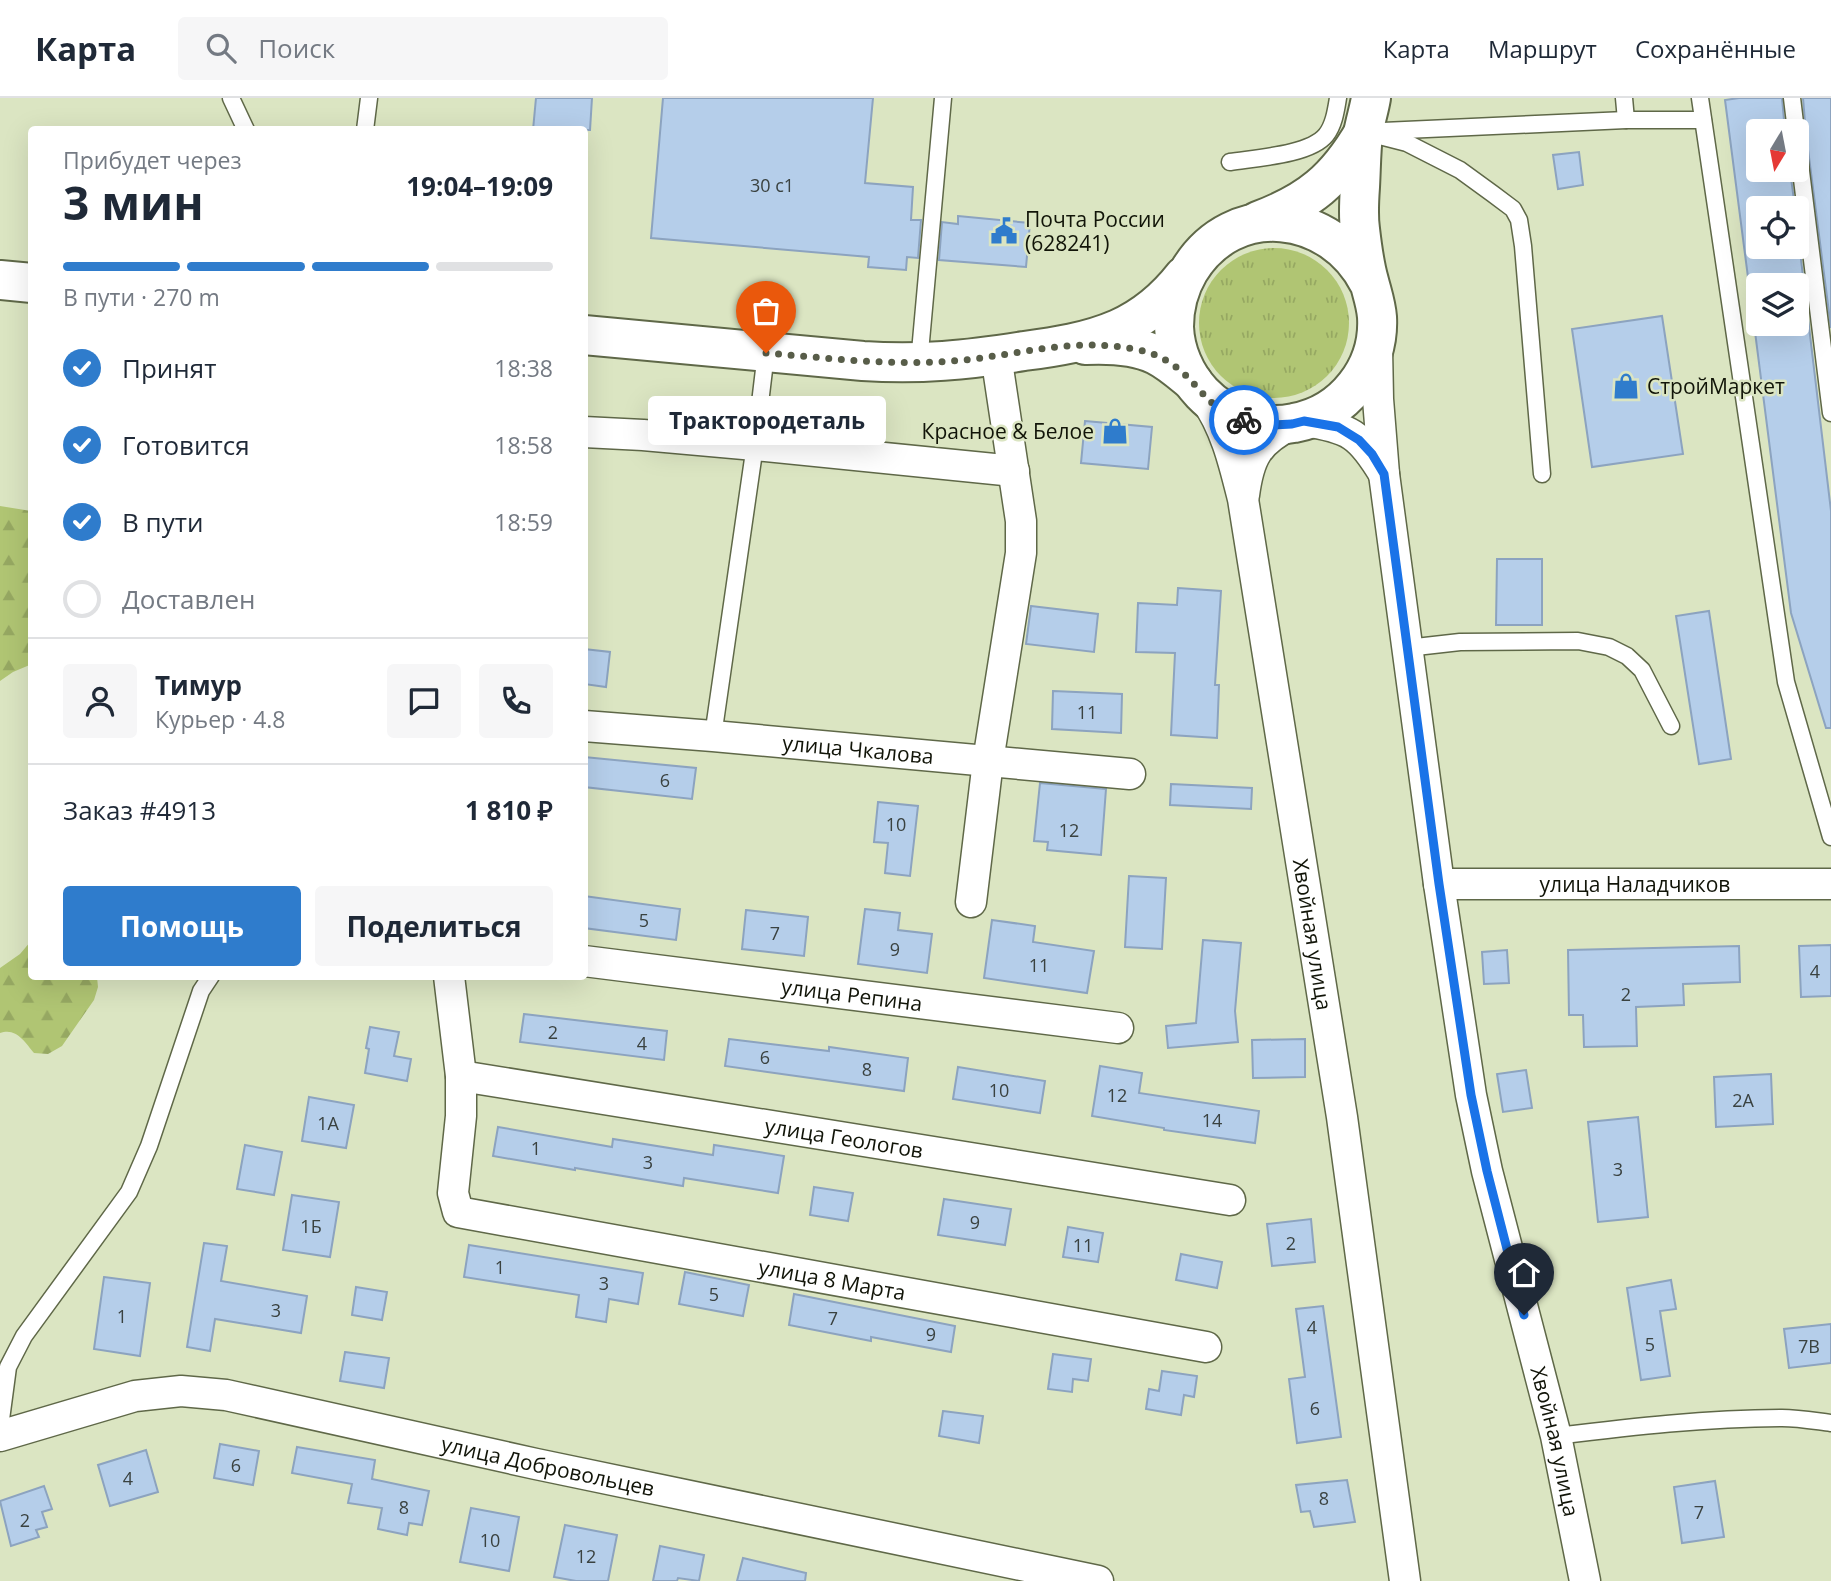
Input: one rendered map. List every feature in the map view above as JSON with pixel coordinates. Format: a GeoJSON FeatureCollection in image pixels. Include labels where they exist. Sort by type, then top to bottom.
{"type":"FeatureCollection","features":[{"type":"Feature","properties":{"kind":"main road"},"geometry":{"type":"LineString","coordinates":[[588,335],[766,353],[919,363],[955,361],[1065,345],[1104,335],[1146,314],[1167,296],[1215,242],[1240,228],[1291,208],[1320,188],[1352,152],[1368,115]]}},
{"type":"Feature","properties":{"kind":"main road"},"geometry":{"type":"LineString","coordinates":[[1065,345],[1119,347],[1153,354],[1174,366],[1219,408],[1236,417],[1264,424],[1298,422],[1328,411],[1353,389],[1363,375],[1377,336],[1376,309],[1359,227],[1368,115]]}},
{"type":"Feature","properties":{"kind":"main road"},"geometry":{"type":"LineString","coordinates":[[1240,228],[1282,222],[1315,230],[1331,238],[1350,255],[1369,283]]}},
{"type":"Feature","properties":{"kind":"main road"},"geometry":{"type":"LineString","coordinates":[[1191,268],[1178,298],[1174,330],[1181,361],[1196,385]]}},
{"type":"Feature","properties":{"kind":"main road"},"geometry":{"type":"LineString","coordinates":[[0,280],[28,283]]}},
{"type":"Feature","properties":{"kind":"street","name":"Хвойная улица"},"geometry":{"type":"LineString","coordinates":[[1377,336],[1378,399],[1384,474],[1439,884],[1471,1095],[1487,1171],[1556,1436],[1585,1581]]}},
{"type":"Feature","properties":{"kind":"street"},"geometry":{"type":"LineString","coordinates":[[971,902],[988,761],[1021,553],[1021,520],[996,355]]}},
{"type":"Feature","properties":{"kind":"street","name":"Хвойная улица"},"geometry":{"type":"LineString","coordinates":[[1196,385],[1219,421],[1243,499],[1342,1117],[1405,1581]]}},
{"type":"Feature","properties":{"kind":"street"},"geometry":{"type":"LineString","coordinates":[[1243,499],[1246,477],[1259,448],[1268,438],[1298,422],[1338,427],[1348,432],[1372,454],[1384,474]]}},
{"type":"Feature","properties":{"kind":"street"},"geometry":{"type":"LineString","coordinates":[[588,432],[755,445],[1014,471]]}},
{"type":"Feature","properties":{"kind":"street","name":"улица Чкалова"},"geometry":{"type":"LineString","coordinates":[[588,726],[1130,774]]}},
{"type":"Feature","properties":{"kind":"street","name":"улица Наладчиков"},"geometry":{"type":"LineString","coordinates":[[1439,884],[1831,884]]}},
{"type":"Feature","properties":{"kind":"street","name":"улица Репина"},"geometry":{"type":"LineString","coordinates":[[588,962],[1118,1028]]}},
{"type":"Feature","properties":{"kind":"street"},"geometry":{"type":"LineString","coordinates":[[449,980],[461,1076]]}},
{"type":"Feature","properties":{"kind":"street","name":"улица Геологов"},"geometry":{"type":"LineString","coordinates":[[461,1076],[1230,1200]]}},
{"type":"Feature","properties":{"kind":"street","name":"улица 8 Марта"},"geometry":{"type":"LineString","coordinates":[[461,1076],[461,1116],[453,1193],[458,1212],[1206,1347]]}},
{"type":"Feature","properties":{"kind":"street","name":"улица Добровольцев"},"geometry":{"type":"LineString","coordinates":[[0,1436],[135,1396],[181,1391],[226,1395],[536,1464],[1098,1581]]}},
{"type":"Feature","properties":{"kind":"lane"},"geometry":{"type":"LineString","coordinates":[[231,98],[244,126]]}},
{"type":"Feature","properties":{"kind":"lane"},"geometry":{"type":"LineString","coordinates":[[366,126],[369,98]]}},
{"type":"Feature","properties":{"kind":"lane"},"geometry":{"type":"LineString","coordinates":[[919,363],[943,98]]}},
{"type":"Feature","properties":{"kind":"lane"},"geometry":{"type":"LineString","coordinates":[[1230,162],[1306,149],[1318,143],[1327,133],[1334,118],[1338,98]]}},
{"type":"Feature","properties":{"kind":"lane"},"geometry":{"type":"LineString","coordinates":[[1624,98],[1626,120]]}},
{"type":"Feature","properties":{"kind":"lane"},"geometry":{"type":"LineString","coordinates":[[1700,98],[1786,682],[1831,837]]}},
{"type":"Feature","properties":{"kind":"lane"},"geometry":{"type":"LineString","coordinates":[[1792,98],[1795,119]]}},
{"type":"Feature","properties":{"kind":"lane"},"geometry":{"type":"LineString","coordinates":[[1368,115],[1703,120]]}},
{"type":"Feature","properties":{"kind":"lane"},"geometry":{"type":"LineString","coordinates":[[1368,115],[1408,143],[1460,170],[1513,209],[1519,220],[1542,474]]}},
{"type":"Feature","properties":{"kind":"lane"},"geometry":{"type":"LineString","coordinates":[[1802,182],[1831,412]]}},
{"type":"Feature","properties":{"kind":"lane"},"geometry":{"type":"LineString","coordinates":[[713,736],[766,353]]}},
{"type":"Feature","properties":{"kind":"lane"},"geometry":{"type":"LineString","coordinates":[[1407,648],[1460,642],[1578,641],[1609,647],[1627,656],[1642,670],[1671,726]]}},
{"type":"Feature","properties":{"kind":"lane"},"geometry":{"type":"LineString","coordinates":[[0,1427],[8,1367],[24,1336],[129,1192],[149,1146],[201,991],[208,980]]}},
{"type":"Feature","properties":{"kind":"lane"},"geometry":{"type":"LineString","coordinates":[[1556,1436],[1653,1424],[1729,1420],[1785,1418],[1831,1423]]}},
{"type":"Feature","properties":{"kind":"green space"},"geometry":{"type":"Polygon","coordinates":[[[1274,248],[1303,254],[1327,270],[1343,294],[1349,323],[1343,352],[1327,376],[1303,392],[1274,398],[1245,392],[1221,376],[1205,352],[1199,323],[1205,294],[1221,270],[1245,254],[1274,248]]]}},
{"type":"Feature","properties":{"kind":"green space"},"geometry":{"type":"Polygon","coordinates":[[[0,506],[28,511],[28,666],[0,681],[0,506]]]}},
{"type":"Feature","properties":{"kind":"green space"},"geometry":{"type":"Polygon","coordinates":[[[28,945],[28,980],[97,980],[94,1000],[62,1046],[48,1054],[34,1053],[24,1040],[11,1032],[0,1033],[0,968],[20,954],[28,945]]]}},
{"type":"Feature","properties":{"kind":"building"},"geometry":{"type":"Polygon","coordinates":[[[536,98],[592,98],[590,130],[588,126],[533,126],[536,98]]]}},
{"type":"Feature","properties":{"kind":"building"},"geometry":{"type":"Polygon","coordinates":[[[663,98],[873,98],[865,183],[913,187],[911,220],[921,220],[918,258],[907,257],[906,270],[868,267],[869,257],[651,238],[663,98]]]}},
{"type":"Feature","properties":{"kind":"building"},"geometry":{"type":"Polygon","coordinates":[[[1782,98],[1784,119],[1746,119],[1746,182],[1792,182],[1793,196],[1746,196],[1746,259],[1801,259],[1803,273],[1747,273],[1725,100],[1782,98]]]}},
{"type":"Feature","properties":{"kind":"building"},"geometry":{"type":"Polygon","coordinates":[[[1803,98],[1831,98],[1831,328],[1810,165],[1810,119],[1805,119],[1803,98]]]}},
{"type":"Feature","properties":{"kind":"building"},"geometry":{"type":"Polygon","coordinates":[[[1579,152],[1583,185],[1558,189],[1553,155],[1579,152]]]}},
{"type":"Feature","properties":{"kind":"building"},"geometry":{"type":"Polygon","coordinates":[[[958,216],[1030,223],[1026,267],[939,260],[942,222],[958,224],[958,216]]]}},
{"type":"Feature","properties":{"kind":"building"},"geometry":{"type":"Polygon","coordinates":[[[1662,316],[1683,454],[1592,467],[1572,329],[1662,316]]]}},
{"type":"Feature","properties":{"kind":"building"},"geometry":{"type":"Polygon","coordinates":[[[1809,327],[1831,511],[1831,728],[1826,728],[1791,613],[1756,336],[1809,336],[1809,327]]]}},
{"type":"Feature","properties":{"kind":"building"},"geometry":{"type":"Polygon","coordinates":[[[1085,421],[1152,427],[1148,469],[1081,463],[1085,421]]]}},
{"type":"Feature","properties":{"kind":"building"},"geometry":{"type":"Polygon","coordinates":[[[1497,559],[1542,559],[1542,625],[1496,625],[1497,559]]]}},
{"type":"Feature","properties":{"kind":"building"},"geometry":{"type":"Polygon","coordinates":[[[1178,588],[1221,591],[1215,685],[1219,685],[1217,738],[1171,735],[1175,653],[1136,652],[1138,603],[1177,605],[1178,588]]]}},
{"type":"Feature","properties":{"kind":"building"},"geometry":{"type":"Polygon","coordinates":[[[1031,606],[1098,614],[1094,652],[1026,644],[1031,606]]]}},
{"type":"Feature","properties":{"kind":"building"},"geometry":{"type":"Polygon","coordinates":[[[1709,611],[1731,759],[1699,764],[1676,616],[1709,611]]]}},
{"type":"Feature","properties":{"kind":"building"},"geometry":{"type":"Polygon","coordinates":[[[588,649],[610,652],[606,687],[588,685],[588,649]]]}},
{"type":"Feature","properties":{"kind":"building"},"geometry":{"type":"Polygon","coordinates":[[[1053,691],[1122,694],[1121,733],[1052,729],[1053,691]]]}},
{"type":"Feature","properties":{"kind":"building"},"geometry":{"type":"Polygon","coordinates":[[[588,757],[696,768],[692,799],[588,787],[588,757]]]}},
{"type":"Feature","properties":{"kind":"building"},"geometry":{"type":"Polygon","coordinates":[[[1040,783],[1106,789],[1101,855],[1047,850],[1048,842],[1034,841],[1040,783]]]}},
{"type":"Feature","properties":{"kind":"building"},"geometry":{"type":"Polygon","coordinates":[[[1171,784],[1252,788],[1251,809],[1170,805],[1171,784]]]}},
{"type":"Feature","properties":{"kind":"building"},"geometry":{"type":"Polygon","coordinates":[[[878,802],[918,806],[910,876],[885,873],[888,843],[874,842],[878,802]]]}},
{"type":"Feature","properties":{"kind":"building"},"geometry":{"type":"Polygon","coordinates":[[[1129,876],[1166,878],[1162,949],[1125,947],[1129,876]]]}},
{"type":"Feature","properties":{"kind":"building"},"geometry":{"type":"Polygon","coordinates":[[[588,897],[680,909],[676,940],[588,929],[588,897]]]}},
{"type":"Feature","properties":{"kind":"building"},"geometry":{"type":"Polygon","coordinates":[[[865,909],[900,913],[898,930],[932,934],[927,973],[858,964],[865,909]]]}},
{"type":"Feature","properties":{"kind":"building"},"geometry":{"type":"Polygon","coordinates":[[[746,910],[808,917],[804,956],[742,949],[746,910]]]}},
{"type":"Feature","properties":{"kind":"building"},"geometry":{"type":"Polygon","coordinates":[[[992,920],[1035,926],[1033,942],[1094,951],[1087,993],[984,978],[992,920]]]}},
{"type":"Feature","properties":{"kind":"building"},"geometry":{"type":"Polygon","coordinates":[[[1203,940],[1241,943],[1235,1011],[1238,1042],[1168,1048],[1166,1026],[1196,1023],[1203,940]]]}},
{"type":"Feature","properties":{"kind":"building"},"geometry":{"type":"Polygon","coordinates":[[[1831,945],[1831,996],[1801,997],[1799,946],[1831,945]]]}},
{"type":"Feature","properties":{"kind":"building"},"geometry":{"type":"Polygon","coordinates":[[[1739,946],[1740,982],[1683,984],[1684,1005],[1636,1007],[1637,1046],[1584,1047],[1583,1015],[1569,1015],[1568,950],[1739,946]]]}},
{"type":"Feature","properties":{"kind":"building"},"geometry":{"type":"Polygon","coordinates":[[[1507,950],[1509,983],[1484,984],[1482,952],[1507,950]]]}},
{"type":"Feature","properties":{"kind":"building"},"geometry":{"type":"Polygon","coordinates":[[[524,1014],[667,1031],[664,1060],[520,1042],[524,1014]]]}},
{"type":"Feature","properties":{"kind":"building"},"geometry":{"type":"Polygon","coordinates":[[[370,1027],[399,1032],[394,1056],[411,1059],[407,1081],[365,1073],[370,1027]]]}},
{"type":"Feature","properties":{"kind":"building"},"geometry":{"type":"Polygon","coordinates":[[[729,1039],[829,1051],[829,1047],[908,1058],[904,1091],[725,1066],[729,1039]]]}},
{"type":"Feature","properties":{"kind":"building"},"geometry":{"type":"Polygon","coordinates":[[[1305,1039],[1305,1077],[1253,1078],[1252,1040],[1305,1039]]]}},
{"type":"Feature","properties":{"kind":"building"},"geometry":{"type":"Polygon","coordinates":[[[1100,1066],[1142,1073],[1139,1093],[1259,1111],[1255,1143],[1092,1116],[1100,1066]]]}},
{"type":"Feature","properties":{"kind":"building"},"geometry":{"type":"Polygon","coordinates":[[[958,1067],[1045,1081],[1040,1113],[953,1099],[958,1067]]]}},
{"type":"Feature","properties":{"kind":"building"},"geometry":{"type":"Polygon","coordinates":[[[1526,1070],[1532,1108],[1503,1112],[1497,1074],[1526,1070]]]}},
{"type":"Feature","properties":{"kind":"building"},"geometry":{"type":"Polygon","coordinates":[[[1771,1074],[1773,1124],[1716,1127],[1714,1077],[1771,1074]]]}},
{"type":"Feature","properties":{"kind":"building"},"geometry":{"type":"Polygon","coordinates":[[[309,1097],[354,1105],[346,1148],[302,1141],[309,1097]]]}},
{"type":"Feature","properties":{"kind":"building"},"geometry":{"type":"Polygon","coordinates":[[[1638,1117],[1648,1217],[1598,1222],[1588,1122],[1638,1117]]]}},
{"type":"Feature","properties":{"kind":"building"},"geometry":{"type":"Polygon","coordinates":[[[498,1127],[612,1147],[613,1139],[713,1155],[714,1145],[784,1156],[778,1193],[684,1178],[683,1186],[493,1156],[498,1127]]]}},
{"type":"Feature","properties":{"kind":"building"},"geometry":{"type":"Polygon","coordinates":[[[245,1145],[282,1152],[274,1195],[237,1189],[245,1145]]]}},
{"type":"Feature","properties":{"kind":"building"},"geometry":{"type":"Polygon","coordinates":[[[814,1187],[853,1193],[848,1221],[810,1215],[814,1187]]]}},
{"type":"Feature","properties":{"kind":"building"},"geometry":{"type":"Polygon","coordinates":[[[292,1195],[339,1202],[330,1257],[283,1250],[292,1195]]]}},
{"type":"Feature","properties":{"kind":"building"},"geometry":{"type":"Polygon","coordinates":[[[944,1199],[1011,1209],[1005,1245],[938,1235],[944,1199]]]}},
{"type":"Feature","properties":{"kind":"building"},"geometry":{"type":"Polygon","coordinates":[[[1311,1219],[1315,1262],[1272,1266],[1267,1224],[1311,1219]]]}},
{"type":"Feature","properties":{"kind":"building"},"geometry":{"type":"Polygon","coordinates":[[[1068,1227],[1103,1233],[1098,1262],[1063,1257],[1068,1227]]]}},
{"type":"Feature","properties":{"kind":"building"},"geometry":{"type":"Polygon","coordinates":[[[204,1243],[227,1246],[221,1281],[307,1296],[301,1333],[215,1319],[210,1351],[187,1347],[204,1243]]]}},
{"type":"Feature","properties":{"kind":"building"},"geometry":{"type":"Polygon","coordinates":[[[469,1245],[643,1273],[638,1304],[609,1299],[606,1322],[576,1317],[579,1295],[464,1277],[469,1245]]]}},
{"type":"Feature","properties":{"kind":"building"},"geometry":{"type":"Polygon","coordinates":[[[1181,1254],[1222,1262],[1217,1288],[1176,1280],[1181,1254]]]}},
{"type":"Feature","properties":{"kind":"building"},"geometry":{"type":"Polygon","coordinates":[[[685,1272],[749,1285],[743,1316],[679,1304],[685,1272]]]}},
{"type":"Feature","properties":{"kind":"building"},"geometry":{"type":"Polygon","coordinates":[[[104,1277],[150,1283],[140,1356],[94,1349],[104,1277]]]}},
{"type":"Feature","properties":{"kind":"building"},"geometry":{"type":"Polygon","coordinates":[[[1671,1280],[1676,1309],[1660,1311],[1670,1376],[1641,1380],[1627,1288],[1671,1280]]]}},
{"type":"Feature","properties":{"kind":"building"},"geometry":{"type":"Polygon","coordinates":[[[356,1287],[387,1292],[382,1320],[352,1315],[356,1287]]]}},
{"type":"Feature","properties":{"kind":"building"},"geometry":{"type":"Polygon","coordinates":[[[794,1294],[955,1326],[951,1352],[871,1337],[871,1341],[789,1325],[794,1294]]]}},
{"type":"Feature","properties":{"kind":"building"},"geometry":{"type":"Polygon","coordinates":[[[1323,1306],[1341,1437],[1297,1443],[1289,1379],[1305,1377],[1296,1309],[1323,1306]]]}},
{"type":"Feature","properties":{"kind":"building"},"geometry":{"type":"Polygon","coordinates":[[[1831,1324],[1831,1363],[1789,1368],[1784,1329],[1831,1324]]]}},
{"type":"Feature","properties":{"kind":"building"},"geometry":{"type":"Polygon","coordinates":[[[345,1352],[389,1358],[384,1388],[340,1381],[345,1352]]]}},
{"type":"Feature","properties":{"kind":"building"},"geometry":{"type":"Polygon","coordinates":[[[1053,1354],[1091,1359],[1088,1381],[1073,1379],[1072,1392],[1048,1389],[1053,1354]]]}},
{"type":"Feature","properties":{"kind":"building"},"geometry":{"type":"Polygon","coordinates":[[[1162,1371],[1197,1376],[1194,1397],[1184,1395],[1181,1415],[1146,1409],[1149,1389],[1159,1391],[1162,1371]]]}},
{"type":"Feature","properties":{"kind":"building"},"geometry":{"type":"Polygon","coordinates":[[[943,1411],[983,1416],[979,1443],[939,1436],[943,1411]]]}},
{"type":"Feature","properties":{"kind":"building"},"geometry":{"type":"Polygon","coordinates":[[[220,1444],[259,1451],[253,1485],[214,1478],[220,1444]]]}},
{"type":"Feature","properties":{"kind":"building"},"geometry":{"type":"Polygon","coordinates":[[[297,1447],[375,1460],[372,1479],[429,1491],[422,1525],[409,1523],[407,1535],[378,1529],[382,1508],[348,1503],[352,1484],[292,1473],[297,1447]]]}},
{"type":"Feature","properties":{"kind":"building"},"geometry":{"type":"Polygon","coordinates":[[[146,1450],[158,1492],[110,1506],[98,1465],[146,1450]]]}},
{"type":"Feature","properties":{"kind":"building"},"geometry":{"type":"Polygon","coordinates":[[[1347,1480],[1355,1522],[1314,1527],[1310,1511],[1301,1512],[1296,1485],[1347,1480]]]}},
{"type":"Feature","properties":{"kind":"building"},"geometry":{"type":"Polygon","coordinates":[[[1715,1481],[1724,1537],[1682,1543],[1674,1487],[1715,1481]]]}},
{"type":"Feature","properties":{"kind":"building"},"geometry":{"type":"Polygon","coordinates":[[[44,1486],[52,1509],[42,1512],[47,1527],[36,1530],[39,1537],[11,1546],[0,1501],[44,1486]]]}},
{"type":"Feature","properties":{"kind":"building"},"geometry":{"type":"Polygon","coordinates":[[[471,1508],[519,1517],[509,1571],[460,1562],[471,1508]]]}},
{"type":"Feature","properties":{"kind":"building"},"geometry":{"type":"Polygon","coordinates":[[[565,1525],[617,1535],[608,1581],[576,1581],[554,1577],[565,1525]]]}},
{"type":"Feature","properties":{"kind":"building"},"geometry":{"type":"Polygon","coordinates":[[[660,1546],[704,1555],[699,1581],[678,1578],[677,1581],[653,1581],[660,1546]]]}},
{"type":"Feature","properties":{"kind":"building"},"geometry":{"type":"Polygon","coordinates":[[[743,1558],[806,1573],[805,1581],[737,1581],[743,1558]]]}},
{"type":"Feature","properties":{"kind":"way so far"},"geometry":{"type":"LineString","coordinates":[[766,353],[919,363],[955,361],[1065,345],[1119,347],[1139,350],[1164,359],[1193,382],[1219,408],[1244,420]]}},
{"type":"Feature","properties":{"kind":"place","name":"Почта России (628241)"},"geometry":{"type":"Point","coordinates":[1004,231]}},
{"type":"Feature","properties":{"kind":"place","name":"Трактородеталь"},"geometry":{"type":"Point","coordinates":[766,353]}},
{"type":"Feature","properties":{"kind":"place","name":"СтройМаркет"},"geometry":{"type":"Point","coordinates":[1626,386]}},
{"type":"Feature","properties":{"kind":"place","name":"Красное & Белое"},"geometry":{"type":"Point","coordinates":[1115,431]}},
{"type":"Feature","properties":{"kind":"route"},"geometry":{"type":"LineString","coordinates":[[1244,420],[1273,425],[1304,421],[1338,427],[1359,440],[1372,454],[1384,474],[1439,884],[1471,1095],[1487,1171],[1524,1315]]}}]}
